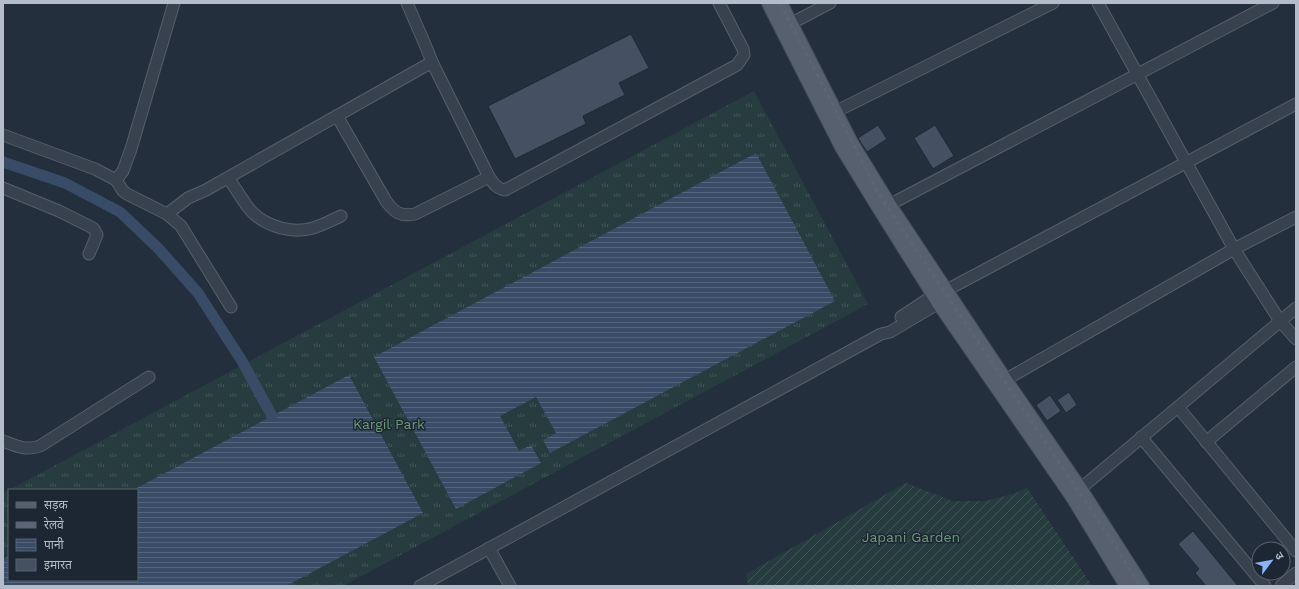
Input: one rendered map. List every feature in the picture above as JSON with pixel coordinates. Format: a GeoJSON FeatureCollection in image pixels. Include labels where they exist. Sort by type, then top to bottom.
{"type":"FeatureCollection","features":[{"type":"Feature","properties":{"kind":"main road"},"geometry":{"type":"LineString","coordinates":[[769,3],[842,147],[1073,497],[1127,586]]}},
{"type":"Feature","properties":{"kind":"main road"},"geometry":{"type":"LineString","coordinates":[[780,3],[851,143],[889,205],[939,296],[1005,380],[1080,489],[1142,586]]}},
{"type":"Feature","properties":{"kind":"street"},"geometry":{"type":"LineString","coordinates":[[116,180],[123,171],[131,148],[174,3]]}},
{"type":"Feature","properties":{"kind":"street"},"geometry":{"type":"LineString","coordinates":[[407,3],[432,62],[489,177],[495,186],[505,190],[737,65],[744,55],[719,3]]}},
{"type":"Feature","properties":{"kind":"street"},"geometry":{"type":"LineString","coordinates":[[790,24],[830,3]]}},
{"type":"Feature","properties":{"kind":"street"},"geometry":{"type":"LineString","coordinates":[[835,112],[1053,3]]}},
{"type":"Feature","properties":{"kind":"street"},"geometry":{"type":"LineString","coordinates":[[1098,3],[1234,249],[1280,321],[1296,339]]}},
{"type":"Feature","properties":{"kind":"street"},"geometry":{"type":"LineString","coordinates":[[889,205],[1273,3]]}},
{"type":"Feature","properties":{"kind":"street"},"geometry":{"type":"LineString","coordinates":[[167,214],[188,198],[228,178],[432,62]]}},
{"type":"Feature","properties":{"kind":"street"},"geometry":{"type":"LineString","coordinates":[[420,586],[881,334],[890,332],[939,296],[1185,162],[1296,104]]}},
{"type":"Feature","properties":{"kind":"street"},"geometry":{"type":"LineString","coordinates":[[337,116],[386,201],[392,209],[399,213],[408,215],[414,214],[489,177]]}},
{"type":"Feature","properties":{"kind":"street"},"geometry":{"type":"LineString","coordinates":[[3,135],[95,169],[116,180],[123,191],[127,194],[167,214],[175,220],[186,232],[231,307]]}},
{"type":"Feature","properties":{"kind":"street"},"geometry":{"type":"LineString","coordinates":[[228,178],[252,212],[273,226],[297,230],[312,228],[341,216]]}},
{"type":"Feature","properties":{"kind":"street"},"geometry":{"type":"LineString","coordinates":[[3,188],[59,211],[94,228],[97,235],[89,254]]}},
{"type":"Feature","properties":{"kind":"street"},"geometry":{"type":"LineString","coordinates":[[1005,380],[1234,249],[1296,217]]}},
{"type":"Feature","properties":{"kind":"street"},"geometry":{"type":"LineString","coordinates":[[1080,489],[1296,308]]}},
{"type":"Feature","properties":{"kind":"street"},"geometry":{"type":"LineString","coordinates":[[1206,442],[1296,367]]}},
{"type":"Feature","properties":{"kind":"street"},"geometry":{"type":"LineString","coordinates":[[3,441],[32,449],[40,446],[149,377]]}},
{"type":"Feature","properties":{"kind":"street"},"geometry":{"type":"LineString","coordinates":[[1178,407],[1296,551]]}},
{"type":"Feature","properties":{"kind":"street"},"geometry":{"type":"LineString","coordinates":[[1141,437],[1265,586]]}},
{"type":"Feature","properties":{"kind":"street"},"geometry":{"type":"LineString","coordinates":[[489,548],[510,586]]}},
{"type":"Feature","properties":{"kind":"street"},"geometry":{"type":"LineString","coordinates":[[1281,586],[1296,573]]}},
{"type":"Feature","properties":{"kind":"green space","name":"Kargil Park"},"geometry":{"type":"Polygon","coordinates":[[[754,91],[868,304],[343,586],[3,586],[3,493],[8,490],[8,581],[138,581],[138,489],[10,489],[754,91]]]}},
{"type":"Feature","properties":{"kind":"green space","name":"Japani Garden"},"geometry":{"type":"Polygon","coordinates":[[[906,483],[953,501],[986,501],[1016,493],[1027,488],[1092,586],[748,586],[746,574],[906,483]]]}},
{"type":"Feature","properties":{"kind":"water"},"geometry":{"type":"Polygon","coordinates":[[[756,153],[835,301],[550,453],[543,440],[556,433],[536,397],[500,416],[519,451],[531,445],[541,463],[456,509],[374,357],[756,153]]]}},
{"type":"Feature","properties":{"kind":"water"},"geometry":{"type":"Polygon","coordinates":[[[349,375],[423,513],[286,586],[3,586],[3,559],[8,556],[8,581],[138,581],[138,489],[135,489],[349,375]]]}},
{"type":"Feature","properties":{"kind":"building"},"geometry":{"type":"Polygon","coordinates":[[[631,34],[649,68],[619,83],[625,95],[583,116],[586,124],[515,159],[488,106],[631,34]]]}},
{"type":"Feature","properties":{"kind":"building"},"geometry":{"type":"Polygon","coordinates":[[[878,125],[887,139],[867,152],[858,138],[878,125]]]}},
{"type":"Feature","properties":{"kind":"building"},"geometry":{"type":"Polygon","coordinates":[[[935,125],[954,156],[933,169],[914,138],[935,125]]]}},
{"type":"Feature","properties":{"kind":"building"},"geometry":{"type":"Polygon","coordinates":[[[1069,392],[1077,405],[1066,413],[1057,400],[1069,392]]]}},
{"type":"Feature","properties":{"kind":"building"},"geometry":{"type":"Polygon","coordinates":[[[1050,395],[1061,411],[1047,421],[1036,405],[1050,395]]]}},
{"type":"Feature","properties":{"kind":"building"},"geometry":{"type":"Polygon","coordinates":[[[1193,531],[1238,586],[1206,586],[1195,573],[1199,569],[1178,544],[1193,531]]]}},
{"type":"Feature","properties":{"kind":"waterway"},"geometry":{"type":"LineString","coordinates":[[3,162],[65,183],[120,212],[158,248],[198,293],[242,361],[272,416]]}},
{"type":"Feature","properties":{"kind":"railway"},"geometry":{"type":"LineString","coordinates":[[780,3],[880,196],[1116,547],[1140,586]]}}]}
